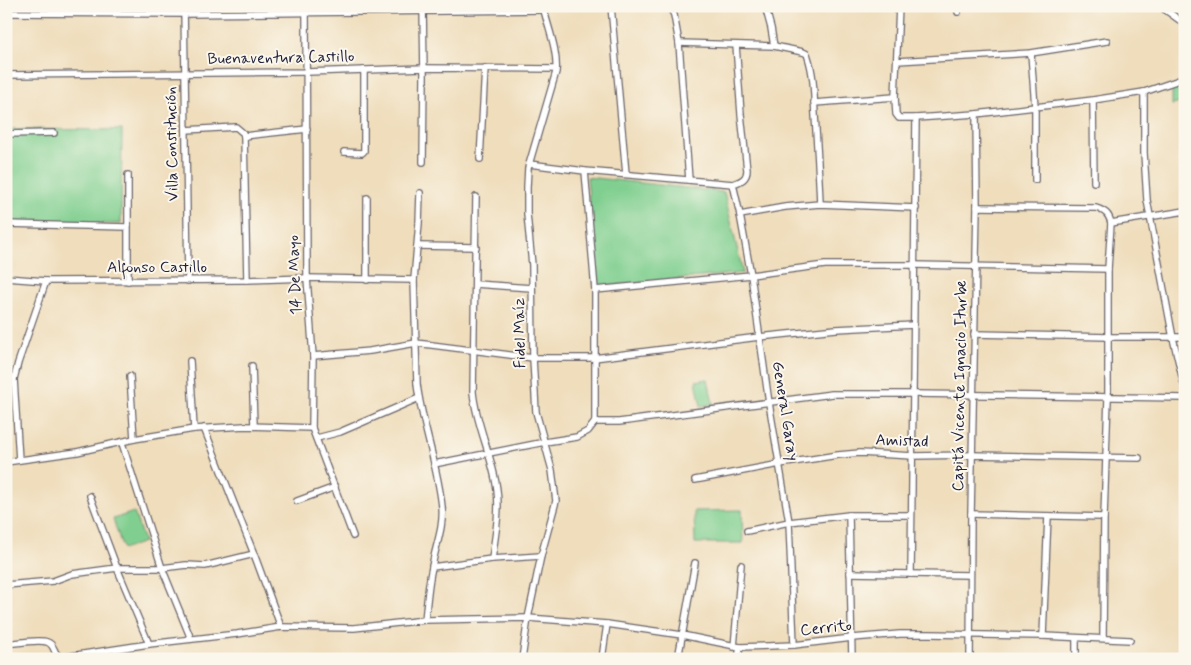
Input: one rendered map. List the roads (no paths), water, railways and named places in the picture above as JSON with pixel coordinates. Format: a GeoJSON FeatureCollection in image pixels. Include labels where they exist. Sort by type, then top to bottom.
{"type":"FeatureCollection","features":[{"type":"Feature","properties":{"kind":"street","name":"Villa Constitución"},"geometry":{"type":"LineString","coordinates":[[184,6],[188,281]]}},
{"type":"Feature","properties":{"kind":"street"},"geometry":{"type":"LineString","coordinates":[[611,6],[626,174]]}},
{"type":"Feature","properties":{"kind":"street"},"geometry":{"type":"LineString","coordinates":[[666,6],[674,15],[679,43],[689,180]]}},
{"type":"Feature","properties":{"kind":"street"},"geometry":{"type":"LineString","coordinates":[[765,6],[774,46]]}},
{"type":"Feature","properties":{"kind":"street"},"geometry":{"type":"LineString","coordinates":[[898,6],[895,97],[897,116],[902,119],[976,114],[1093,100],[1144,92],[1185,78]]}},
{"type":"Feature","properties":{"kind":"street"},"geometry":{"type":"LineString","coordinates":[[1160,6],[1185,24]]}},
{"type":"Feature","properties":{"kind":"street"},"geometry":{"type":"LineString","coordinates":[[6,13],[184,14],[306,10],[543,8]]}},
{"type":"Feature","properties":{"kind":"street","name":"Fidel Maíz"},"geometry":{"type":"LineString","coordinates":[[522,659],[528,618],[541,556],[556,501],[552,470],[536,412],[533,358],[532,265],[527,196],[529,164],[556,69],[555,51],[543,8]]}},
{"type":"Feature","properties":{"kind":"street"},"geometry":{"type":"LineString","coordinates":[[422,162],[423,9]]}},
{"type":"Feature","properties":{"kind":"street","name":"14 De Mayo"},"geometry":{"type":"LineString","coordinates":[[306,10],[307,278],[313,356],[312,428],[354,536]]}},
{"type":"Feature","properties":{"kind":"street"},"geometry":{"type":"LineString","coordinates":[[896,61],[1031,53],[1107,42]]}},
{"type":"Feature","properties":{"kind":"street"},"geometry":{"type":"LineString","coordinates":[[679,43],[774,46],[807,54],[812,77],[820,204]]}},
{"type":"Feature","properties":{"kind":"street"},"geometry":{"type":"LineString","coordinates":[[529,164],[585,171],[733,184],[744,179],[747,175],[747,170],[736,45]]}},
{"type":"Feature","properties":{"kind":"street"},"geometry":{"type":"LineString","coordinates":[[1031,53],[1035,107],[1035,180]]}},
{"type":"Feature","properties":{"kind":"street","name":"Buenaventura Castillo"},"geometry":{"type":"LineString","coordinates":[[6,75],[307,72],[424,68],[556,69]]}},
{"type":"Feature","properties":{"kind":"street"},"geometry":{"type":"LineString","coordinates":[[480,159],[484,68]]}},
{"type":"Feature","properties":{"kind":"street"},"geometry":{"type":"LineString","coordinates":[[344,152],[362,153],[364,151],[364,70]]}},
{"type":"Feature","properties":{"kind":"street"},"geometry":{"type":"LineString","coordinates":[[1144,92],[1144,173],[1149,217],[1185,389]]}},
{"type":"Feature","properties":{"kind":"street"},"geometry":{"type":"LineString","coordinates":[[814,103],[895,97]]}},
{"type":"Feature","properties":{"kind":"street"},"geometry":{"type":"LineString","coordinates":[[1093,100],[1094,182]]}},
{"type":"Feature","properties":{"kind":"street","name":"Capitá Vicente Ignacio Iturbe"},"geometry":{"type":"LineString","coordinates":[[970,659],[977,207],[976,114]]}},
{"type":"Feature","properties":{"kind":"street"},"geometry":{"type":"LineString","coordinates":[[911,574],[916,118]]}},
{"type":"Feature","properties":{"kind":"street"},"geometry":{"type":"LineString","coordinates":[[186,130],[236,127],[243,132],[247,280]]}},
{"type":"Feature","properties":{"kind":"street"},"geometry":{"type":"LineString","coordinates":[[244,136],[307,129]]}},
{"type":"Feature","properties":{"kind":"street"},"geometry":{"type":"LineString","coordinates":[[6,134],[54,133]]}},
{"type":"Feature","properties":{"kind":"street"},"geometry":{"type":"LineString","coordinates":[[434,464],[577,437],[588,432],[595,422],[595,290],[585,171]]}},
{"type":"Feature","properties":{"kind":"street"},"geometry":{"type":"LineString","coordinates":[[128,175],[128,281]]}},
{"type":"Feature","properties":{"kind":"street","name":"General Garay"},"geometry":{"type":"LineString","coordinates":[[733,184],[751,275],[769,403],[789,522],[794,645]]}},
{"type":"Feature","properties":{"kind":"street"},"geometry":{"type":"LineString","coordinates":[[420,193],[418,246],[414,280],[417,384],[442,507],[441,528],[432,567],[424,620]]}},
{"type":"Feature","properties":{"kind":"street"},"geometry":{"type":"LineString","coordinates":[[476,197],[474,402],[489,453],[497,490],[497,522],[492,559]]}},
{"type":"Feature","properties":{"kind":"street"},"geometry":{"type":"LineString","coordinates":[[367,198],[367,280]]}},
{"type":"Feature","properties":{"kind":"street"},"geometry":{"type":"LineString","coordinates":[[740,215],[772,208],[820,204],[916,208]]}},
{"type":"Feature","properties":{"kind":"street"},"geometry":{"type":"LineString","coordinates":[[977,207],[1096,208],[1104,210],[1109,215],[1111,223],[1108,269],[1109,337],[1104,517],[1104,638]]}},
{"type":"Feature","properties":{"kind":"street"},"geometry":{"type":"LineString","coordinates":[[1111,223],[1185,211]]}},
{"type":"Feature","properties":{"kind":"street"},"geometry":{"type":"LineString","coordinates":[[6,224],[127,227]]}},
{"type":"Feature","properties":{"kind":"street"},"geometry":{"type":"LineString","coordinates":[[418,246],[476,247]]}},
{"type":"Feature","properties":{"kind":"street"},"geometry":{"type":"LineString","coordinates":[[595,290],[751,275],[825,265],[1108,269]]}},
{"type":"Feature","properties":{"kind":"street","name":"Alfonso Castillo"},"geometry":{"type":"LineString","coordinates":[[6,278],[46,281],[188,281],[307,278],[414,280]]}},
{"type":"Feature","properties":{"kind":"street"},"geometry":{"type":"LineString","coordinates":[[19,460],[14,380],[46,281]]}},
{"type":"Feature","properties":{"kind":"street"},"geometry":{"type":"LineString","coordinates":[[475,284],[532,288]]}},
{"type":"Feature","properties":{"kind":"street"},"geometry":{"type":"LineString","coordinates":[[313,356],[370,351],[416,343],[533,358],[594,358],[836,329],[914,325]]}},
{"type":"Feature","properties":{"kind":"street"},"geometry":{"type":"LineString","coordinates":[[974,334],[1185,337]]}},
{"type":"Feature","properties":{"kind":"street"},"geometry":{"type":"LineString","coordinates":[[190,361],[194,429]]}},
{"type":"Feature","properties":{"kind":"street"},"geometry":{"type":"LineString","coordinates":[[252,366],[254,426]]}},
{"type":"Feature","properties":{"kind":"street"},"geometry":{"type":"LineString","coordinates":[[130,376],[134,440]]}},
{"type":"Feature","properties":{"kind":"street"},"geometry":{"type":"LineString","coordinates":[[595,422],[619,422],[832,394],[1185,398]]}},
{"type":"Feature","properties":{"kind":"street"},"geometry":{"type":"LineString","coordinates":[[316,438],[340,432],[419,398]]}},
{"type":"Feature","properties":{"kind":"street"},"geometry":{"type":"LineString","coordinates":[[6,462],[77,452],[194,429],[254,426],[312,428]]}},
{"type":"Feature","properties":{"kind":"street"},"geometry":{"type":"LineString","coordinates":[[204,428],[281,627]]}},
{"type":"Feature","properties":{"kind":"street"},"geometry":{"type":"LineString","coordinates":[[122,443],[162,568],[191,639]]}},
{"type":"Feature","properties":{"kind":"street","name":"Amistad"},"geometry":{"type":"LineString","coordinates":[[695,480],[780,464],[860,453],[912,456],[1106,456],[1139,458]]}},
{"type":"Feature","properties":{"kind":"street"},"geometry":{"type":"LineString","coordinates":[[298,501],[335,486]]}},
{"type":"Feature","properties":{"kind":"street"},"geometry":{"type":"LineString","coordinates":[[90,496],[117,568],[149,644]]}},
{"type":"Feature","properties":{"kind":"street"},"geometry":{"type":"LineString","coordinates":[[971,514],[1104,517]]}},
{"type":"Feature","properties":{"kind":"street"},"geometry":{"type":"LineString","coordinates":[[748,530],[789,522],[849,515],[911,515]]}},
{"type":"Feature","properties":{"kind":"street"},"geometry":{"type":"LineString","coordinates":[[849,515],[852,659]]}},
{"type":"Feature","properties":{"kind":"street"},"geometry":{"type":"LineString","coordinates":[[1043,636],[1048,516]]}},
{"type":"Feature","properties":{"kind":"street"},"geometry":{"type":"LineString","coordinates":[[6,585],[53,581],[72,574],[117,568],[205,566],[254,554]]}},
{"type":"Feature","properties":{"kind":"street"},"geometry":{"type":"LineString","coordinates":[[432,567],[492,559],[541,556]]}},
{"type":"Feature","properties":{"kind":"street"},"geometry":{"type":"LineString","coordinates":[[678,659],[695,562]]}},
{"type":"Feature","properties":{"kind":"street"},"geometry":{"type":"LineString","coordinates":[[738,659],[741,565]]}},
{"type":"Feature","properties":{"kind":"street"},"geometry":{"type":"LineString","coordinates":[[850,573],[970,575]]}},
{"type":"Feature","properties":{"kind":"street","name":"Cerrito"},"geometry":{"type":"LineString","coordinates":[[6,644],[48,642],[53,645],[57,654],[64,657],[281,627],[354,628],[424,620],[528,618],[607,624],[682,635],[737,647],[794,645],[900,634],[971,634],[1130,640]]}},
{"type":"Feature","properties":{"kind":"street"},"geometry":{"type":"LineString","coordinates":[[602,659],[607,624]]}},
{"type":"Feature","properties":{"kind":"street"},"geometry":{"type":"LineString","coordinates":[[1076,638],[1076,659]]}}]}
